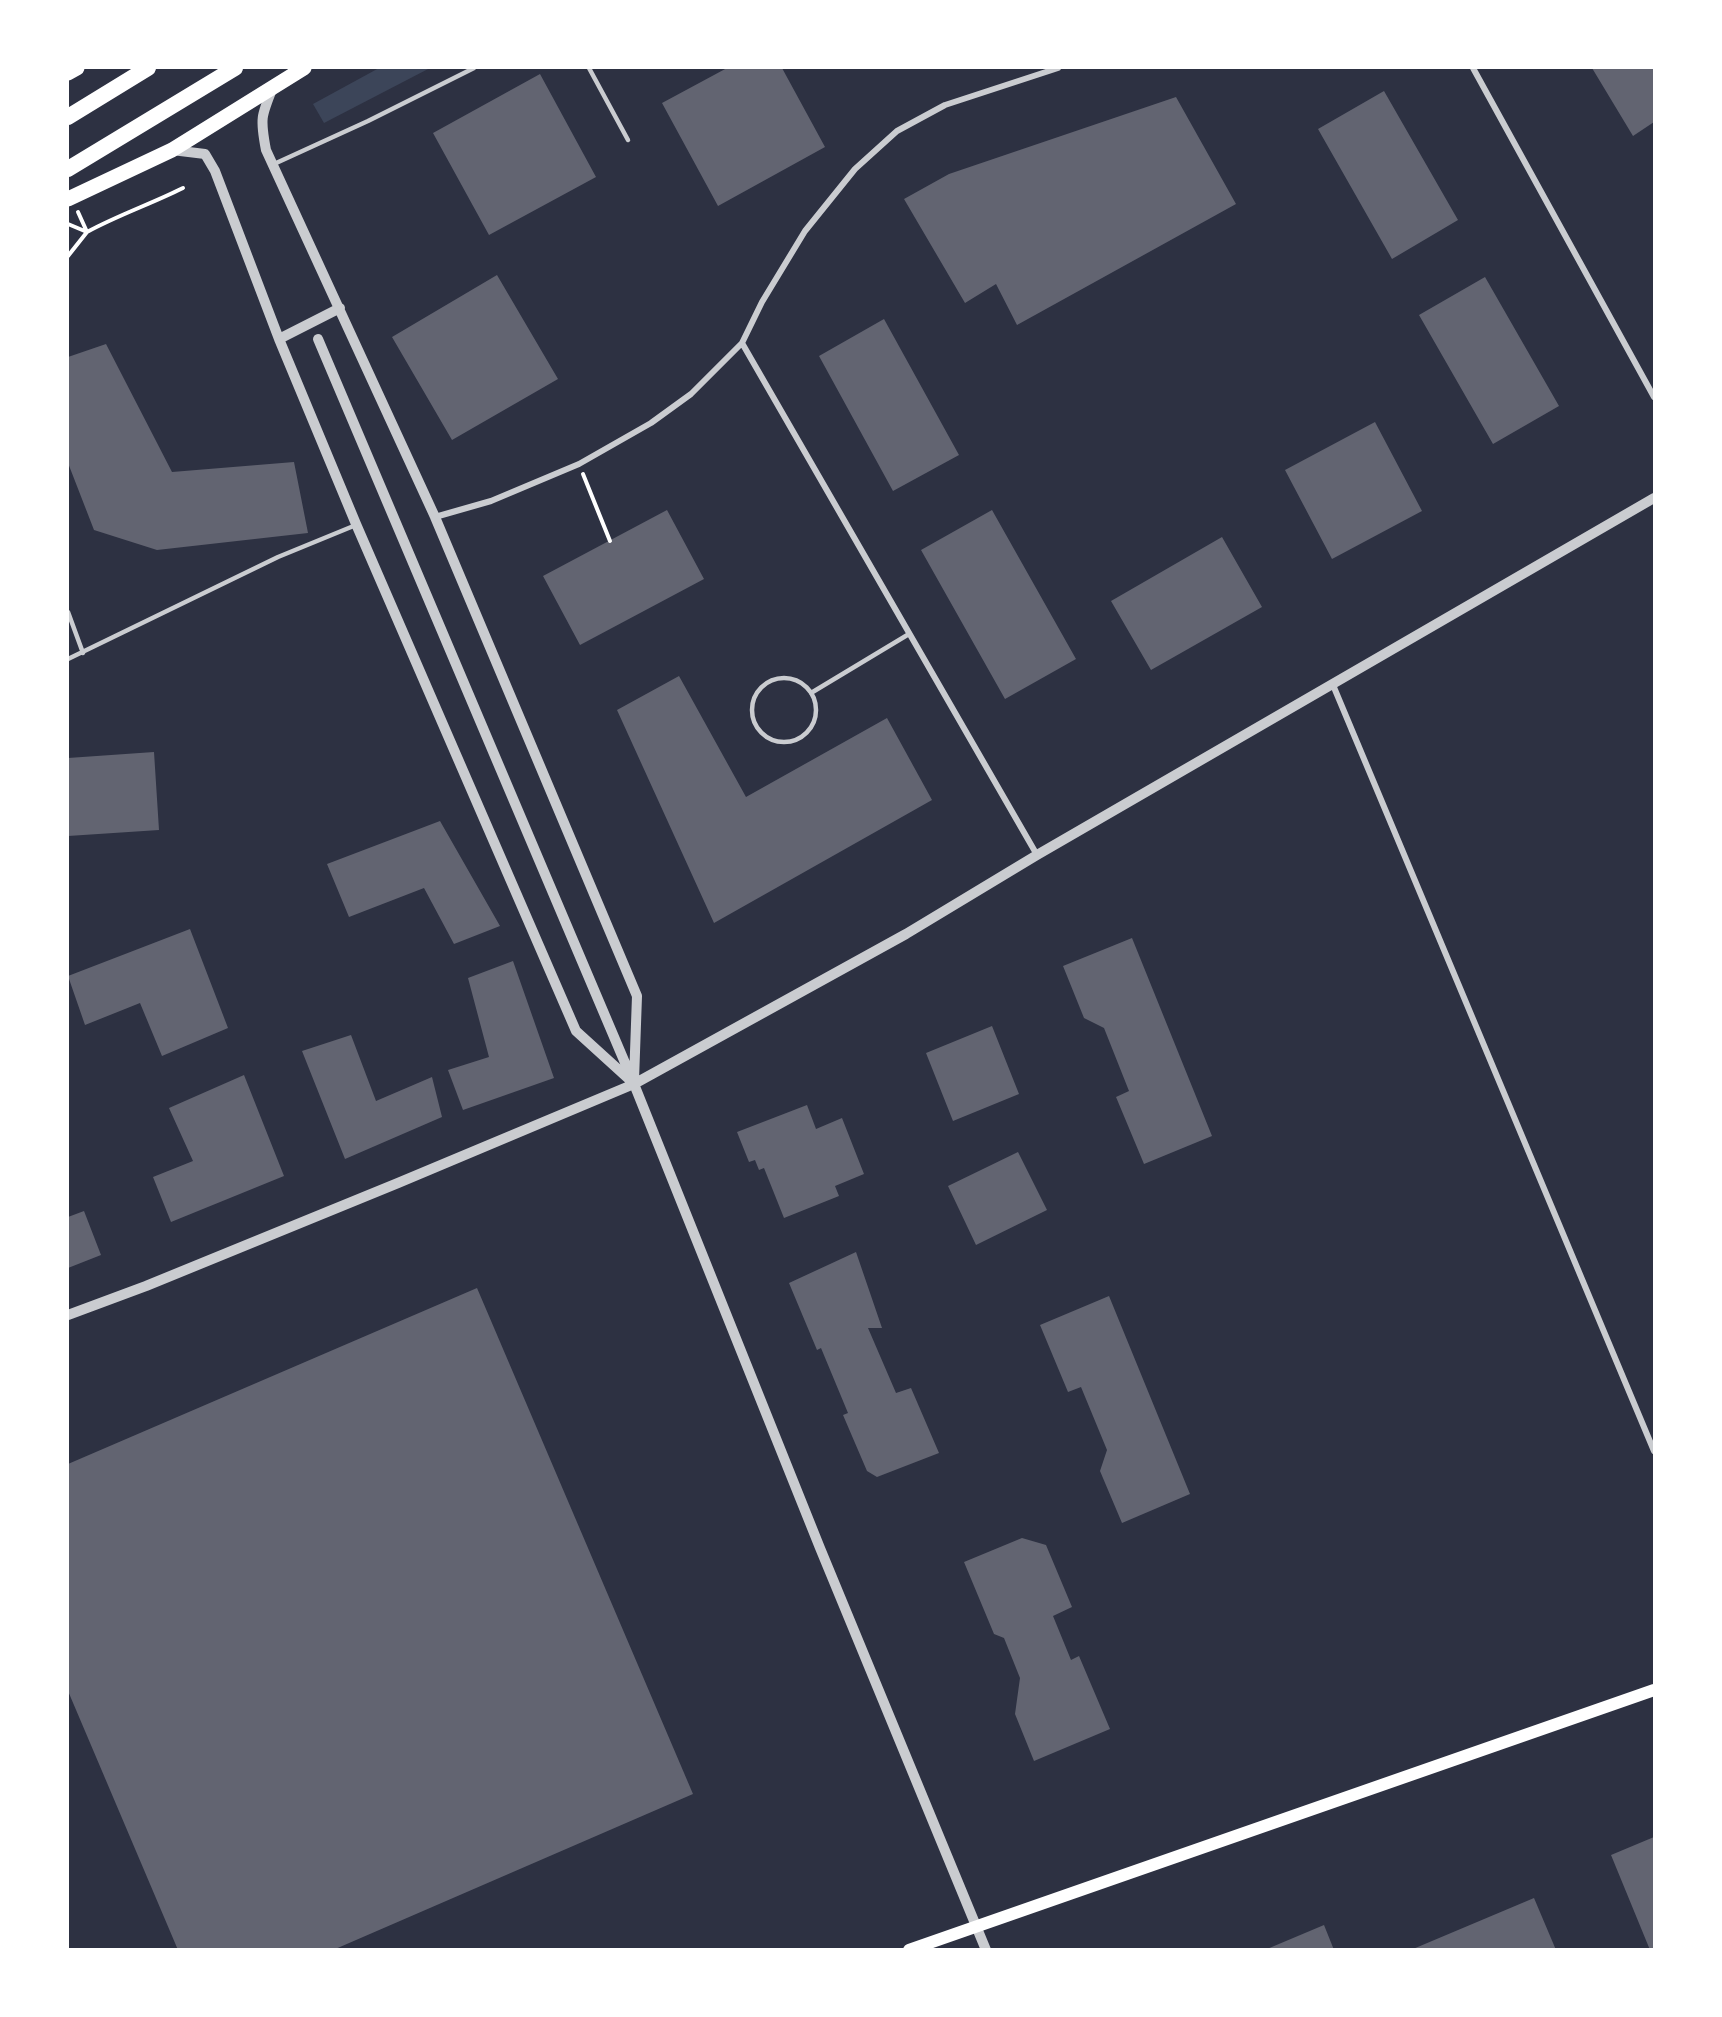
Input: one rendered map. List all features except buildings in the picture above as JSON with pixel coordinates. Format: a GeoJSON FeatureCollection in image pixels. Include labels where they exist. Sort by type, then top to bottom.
{"type":"FeatureCollection","features":[{"type":"Feature","properties":{"kind":"highway"},"geometry":{"type":"LineString","coordinates":[[68,117],[148,68]]}},
{"type":"Feature","properties":{"kind":"highway"},"geometry":{"type":"LineString","coordinates":[[68,169],[235,68]]}},
{"type":"Feature","properties":{"kind":"main road"},"geometry":{"type":"LineString","coordinates":[[68,73],[76,68]]}},
{"type":"Feature","properties":{"kind":"main road"},"geometry":{"type":"LineString","coordinates":[[69,198],[172,150],[304,68]]}},
{"type":"Feature","properties":{"kind":"main road"},"geometry":{"type":"LineString","coordinates":[[909,1950],[1654,1690]]}},
{"type":"Feature","properties":{"kind":"street"},"geometry":{"type":"LineString","coordinates":[[435,516],[491,501],[579,464],[651,423],[691,394],[742,343],[762,302],[805,231],[855,169],[897,132],[945,105],[1059,68]]}},
{"type":"Feature","properties":{"kind":"street"},"geometry":{"type":"LineString","coordinates":[[1473,68],[1654,397]]}},
{"type":"Feature","properties":{"kind":"street"},"geometry":{"type":"LineString","coordinates":[[273,87],[261,124],[266,150],[435,516],[637,996],[634,1084]]}},
{"type":"Feature","properties":{"kind":"street"},"geometry":{"type":"LineString","coordinates":[[172,150],[205,154],[210,162],[279,339],[356,525],[576,1030],[634,1084]]}},
{"type":"Feature","properties":{"kind":"street"},"geometry":{"type":"LineString","coordinates":[[279,339],[340,308]]}},
{"type":"Feature","properties":{"kind":"street"},"geometry":{"type":"LineString","coordinates":[[318,339],[634,1084],[986,1950]]}},
{"type":"Feature","properties":{"kind":"street"},"geometry":{"type":"LineString","coordinates":[[742,343],[1037,855]]}},
{"type":"Feature","properties":{"kind":"street"},"geometry":{"type":"LineString","coordinates":[[68,1315],[146,1286],[634,1084],[906,934],[1037,855],[1654,498]]}},
{"type":"Feature","properties":{"kind":"street"},"geometry":{"type":"LineString","coordinates":[[1333,685],[1654,1451]]}},
{"type":"Feature","properties":{"kind":"lane"},"geometry":{"type":"LineString","coordinates":[[273,165],[474,68]]}},
{"type":"Feature","properties":{"kind":"lane"},"geometry":{"type":"LineString","coordinates":[[589,68],[628,140]]}},
{"type":"Feature","properties":{"kind":"lane"},"geometry":{"type":"LineString","coordinates":[[68,659],[278,557],[356,525]]}},
{"type":"Feature","properties":{"kind":"lane"},"geometry":{"type":"LineString","coordinates":[[68,612],[83,653]]}},
{"type":"Feature","properties":{"kind":"lane"},"geometry":{"type":"LineString","coordinates":[[811,693],[909,634]]}},
{"type":"Feature","properties":{"kind":"lane"},"geometry":{"type":"LineString","coordinates":[[782,678],[803,685],[811,693],[816,714],[813,724],[797,740],[778,742],[760,732],[752,714],[752,704],[762,687],[782,678]]}},
{"type":"Feature","properties":{"kind":"path"},"geometry":{"type":"LineString","coordinates":[[68,256],[87,232],[106,221],[183,188]]}},
{"type":"Feature","properties":{"kind":"path"},"geometry":{"type":"LineString","coordinates":[[69,198],[87,232]]}},
{"type":"Feature","properties":{"kind":"path"},"geometry":{"type":"LineString","coordinates":[[68,224],[87,232]]}},
{"type":"Feature","properties":{"kind":"path"},"geometry":{"type":"LineString","coordinates":[[579,464],[609,541]]}},
{"type":"Feature","properties":{"kind":"shaded area"},"geometry":{"type":"Polygon","coordinates":[[[379,68],[430,68],[324,123],[313,104],[379,68]]]}}]}
